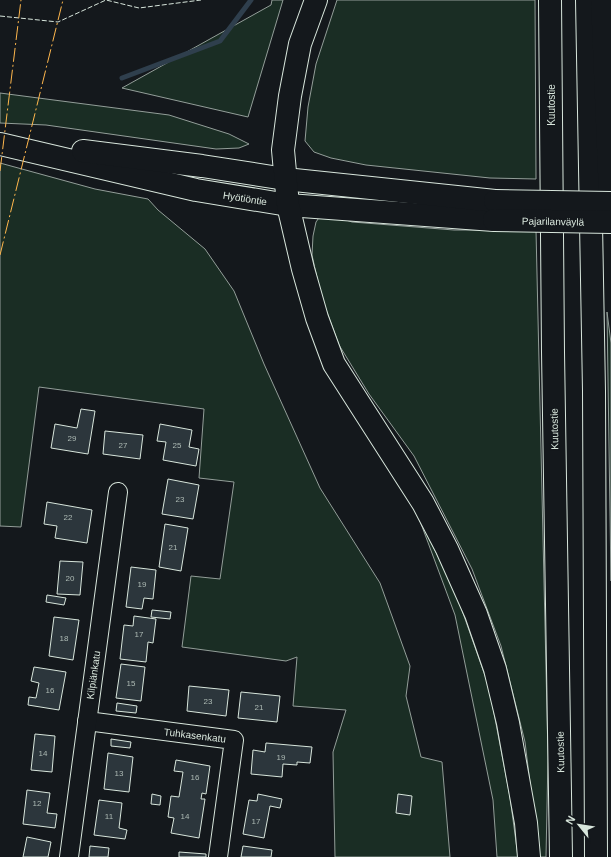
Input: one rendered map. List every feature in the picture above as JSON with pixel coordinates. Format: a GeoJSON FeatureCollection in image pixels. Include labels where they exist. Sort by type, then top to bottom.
{"type":"FeatureCollection","features":[{"type":"Feature","properties":{"kind":"main road"},"geometry":{"type":"LineString","coordinates":[[316,0],[300,44],[290,96],[283,150],[288,205],[305,276],[317,318],[334,364],[423,503],[448,549],[476,614],[495,669],[508,723],[526,823],[529,857]]}},
{"type":"Feature","properties":{"kind":"main road","name":"Kuutostie"},"geometry":{"type":"LineString","coordinates":[[550,0],[553,352],[562,857]]}},
{"type":"Feature","properties":{"kind":"main road"},"geometry":{"type":"LineString","coordinates":[[587,0],[594,399],[596,857]]}},
{"type":"Feature","properties":{"kind":"main road"},"geometry":{"type":"LineString","coordinates":[[602,0],[611,222]]}},
{"type":"Feature","properties":{"kind":"main road"},"geometry":{"type":"LineString","coordinates":[[0,140],[202,166],[495,210]]}},
{"type":"Feature","properties":{"kind":"main road","name":"Hyötiöntie"},"geometry":{"type":"LineString","coordinates":[[0,144],[196,190],[288,205],[495,210]]}},
{"type":"Feature","properties":{"kind":"main road","name":"Pajarilanväylä"},"geometry":{"type":"LineString","coordinates":[[495,210],[611,203]]}},
{"type":"Feature","properties":{"kind":"main road","name":"Pajarilanväylä"},"geometry":{"type":"LineString","coordinates":[[495,210],[611,222]]}},
{"type":"Feature","properties":{"kind":"street","name":"Kilpiänkatu"},"geometry":{"type":"LineString","coordinates":[[70,857],[118,492]]}},
{"type":"Feature","properties":{"kind":"street","name":"Tuhkasenkatu"},"geometry":{"type":"LineString","coordinates":[[87,721],[234,740],[218,857]]}},
{"type":"Feature","properties":{"kind":"green space"},"geometry":{"type":"Polygon","coordinates":[[[272,0],[283,0],[248,117],[122,88],[271,5],[272,0]]]}},
{"type":"Feature","properties":{"kind":"green space"},"geometry":{"type":"Polygon","coordinates":[[[337,0],[535,0],[536,179],[490,178],[366,165],[331,158],[314,152],[305,141],[308,107],[316,64],[337,0]]]}},
{"type":"Feature","properties":{"kind":"green space"},"geometry":{"type":"Polygon","coordinates":[[[0,93],[169,115],[229,134],[249,144],[239,148],[216,149],[46,125],[0,123],[0,93]]]}},
{"type":"Feature","properties":{"kind":"green space"},"geometry":{"type":"Polygon","coordinates":[[[0,163],[95,189],[148,199],[158,210],[205,249],[234,291],[264,364],[320,488],[380,583],[410,666],[406,696],[421,757],[442,762],[450,857],[335,857],[333,752],[346,710],[293,706],[297,657],[286,661],[182,647],[191,576],[220,579],[234,482],[199,478],[204,409],[39,387],[21,527],[0,526],[0,163]]]}},
{"type":"Feature","properties":{"kind":"green space"},"geometry":{"type":"Polygon","coordinates":[[[321,215],[338,217],[352,222],[454,230],[536,230],[548,757],[546,857],[539,857],[525,742],[501,646],[472,569],[414,456],[369,394],[339,345],[321,296],[312,255],[313,236],[316,222],[321,215]]]}},
{"type":"Feature","properties":{"kind":"green space"},"geometry":{"type":"Polygon","coordinates":[[[607,312],[611,343],[611,581],[607,312]]]}},
{"type":"Feature","properties":{"kind":"green space"},"geometry":{"type":"Polygon","coordinates":[[[417,513],[457,596],[489,687],[510,797],[518,857],[497,857],[493,800],[455,615],[417,513]]]}},
{"type":"Feature","properties":{"kind":"building"},"geometry":{"type":"Polygon","coordinates":[[[81,409],[95,411],[88,454],[51,448],[55,424],[77,428],[81,409]]]}},
{"type":"Feature","properties":{"kind":"building"},"geometry":{"type":"Polygon","coordinates":[[[160,424],[192,430],[189,447],[199,449],[196,466],[163,460],[166,442],[157,441],[160,424]]]}},
{"type":"Feature","properties":{"kind":"building"},"geometry":{"type":"Polygon","coordinates":[[[105,431],[143,435],[140,459],[103,454],[105,431]]]}},
{"type":"Feature","properties":{"kind":"building"},"geometry":{"type":"Polygon","coordinates":[[[168,479],[199,485],[193,519],[162,514],[168,479]]]}},
{"type":"Feature","properties":{"kind":"building"},"geometry":{"type":"Polygon","coordinates":[[[47,502],[92,510],[87,543],[55,538],[57,526],[44,524],[47,502]]]}},
{"type":"Feature","properties":{"kind":"building"},"geometry":{"type":"Polygon","coordinates":[[[165,524],[188,528],[181,571],[159,567],[165,524]]]}},
{"type":"Feature","properties":{"kind":"building"},"geometry":{"type":"Polygon","coordinates":[[[60,561],[83,562],[80,595],[57,594],[60,561]]]}},
{"type":"Feature","properties":{"kind":"building"},"geometry":{"type":"Polygon","coordinates":[[[131,567],[156,570],[153,599],[144,598],[142,609],[126,607],[131,567]]]}},
{"type":"Feature","properties":{"kind":"building"},"geometry":{"type":"Polygon","coordinates":[[[47,595],[66,598],[64,605],[46,602],[47,595]]]}},
{"type":"Feature","properties":{"kind":"building"},"geometry":{"type":"Polygon","coordinates":[[[152,610],[171,612],[170,619],[151,617],[152,610]]]}},
{"type":"Feature","properties":{"kind":"building"},"geometry":{"type":"Polygon","coordinates":[[[134,616],[156,619],[153,643],[148,642],[146,662],[120,659],[124,625],[133,626],[134,616]]]}},
{"type":"Feature","properties":{"kind":"building"},"geometry":{"type":"Polygon","coordinates":[[[54,617],[79,620],[73,660],[49,656],[54,617]]]}},
{"type":"Feature","properties":{"kind":"building"},"geometry":{"type":"Polygon","coordinates":[[[121,664],[145,667],[141,701],[116,698],[121,664]]]}},
{"type":"Feature","properties":{"kind":"building"},"geometry":{"type":"Polygon","coordinates":[[[34,667],[66,672],[59,710],[28,705],[29,697],[36,698],[39,683],[31,681],[34,667]]]}},
{"type":"Feature","properties":{"kind":"building"},"geometry":{"type":"Polygon","coordinates":[[[189,686],[229,690],[226,716],[187,711],[189,686]]]}},
{"type":"Feature","properties":{"kind":"building"},"geometry":{"type":"Polygon","coordinates":[[[241,692],[280,696],[277,722],[238,718],[241,692]]]}},
{"type":"Feature","properties":{"kind":"building"},"geometry":{"type":"Polygon","coordinates":[[[117,703],[137,706],[136,713],[116,711],[117,703]]]}},
{"type":"Feature","properties":{"kind":"building"},"geometry":{"type":"Polygon","coordinates":[[[35,734],[55,736],[52,772],[31,770],[35,734]]]}},
{"type":"Feature","properties":{"kind":"building"},"geometry":{"type":"Polygon","coordinates":[[[111,739],[131,742],[130,748],[111,746],[111,739]]]}},
{"type":"Feature","properties":{"kind":"building"},"geometry":{"type":"Polygon","coordinates":[[[266,743],[312,747],[310,763],[297,762],[297,765],[283,764],[282,777],[251,774],[253,750],[265,752],[266,743]]]}},
{"type":"Feature","properties":{"kind":"building"},"geometry":{"type":"Polygon","coordinates":[[[108,753],[133,757],[129,792],[104,789],[108,753]]]}},
{"type":"Feature","properties":{"kind":"building"},"geometry":{"type":"Polygon","coordinates":[[[176,760],[210,766],[206,794],[202,793],[201,799],[205,799],[199,838],[171,833],[174,818],[168,817],[171,796],[179,797],[183,772],[174,771],[176,760]]]}},
{"type":"Feature","properties":{"kind":"building"},"geometry":{"type":"Polygon","coordinates":[[[27,790],[50,793],[47,813],[57,814],[55,828],[23,824],[27,790]]]}},
{"type":"Feature","properties":{"kind":"building"},"geometry":{"type":"Polygon","coordinates":[[[152,794],[161,796],[160,805],[151,804],[152,794]]]}},
{"type":"Feature","properties":{"kind":"building"},"geometry":{"type":"Polygon","coordinates":[[[258,794],[282,799],[280,808],[270,806],[264,838],[243,834],[249,800],[257,801],[258,794]]]}},
{"type":"Feature","properties":{"kind":"building"},"geometry":{"type":"Polygon","coordinates":[[[398,794],[412,796],[410,815],[396,813],[398,794]]]}},
{"type":"Feature","properties":{"kind":"building"},"geometry":{"type":"Polygon","coordinates":[[[99,800],[122,803],[119,828],[127,830],[125,839],[94,835],[99,800]]]}},
{"type":"Feature","properties":{"kind":"building"},"geometry":{"type":"Polygon","coordinates":[[[27,837],[51,842],[48,857],[23,857],[27,837]]]}},
{"type":"Feature","properties":{"kind":"building"},"geometry":{"type":"Polygon","coordinates":[[[90,846],[109,848],[108,857],[89,857],[90,846]]]}},
{"type":"Feature","properties":{"kind":"building"},"geometry":{"type":"Polygon","coordinates":[[[243,846],[272,850],[271,857],[241,857],[243,846]]]}},
{"type":"Feature","properties":{"kind":"building"},"geometry":{"type":"Polygon","coordinates":[[[179,852],[206,854],[206,857],[179,857],[179,852]]]}},
{"type":"Feature","properties":{"kind":"waterway"},"geometry":{"type":"LineString","coordinates":[[122,78],[220,41],[251,0]]}},
{"type":"Feature","properties":{"kind":"fence"},"geometry":{"type":"LineString","coordinates":[[0,16],[58,22],[106,0],[139,8],[201,0]]}},
{"type":"Feature","properties":{"kind":"power"},"geometry":{"type":"LineString","coordinates":[[0,171],[21,0]]}},
{"type":"Feature","properties":{"kind":"power"},"geometry":{"type":"LineString","coordinates":[[0,255],[63,0]]}}]}
